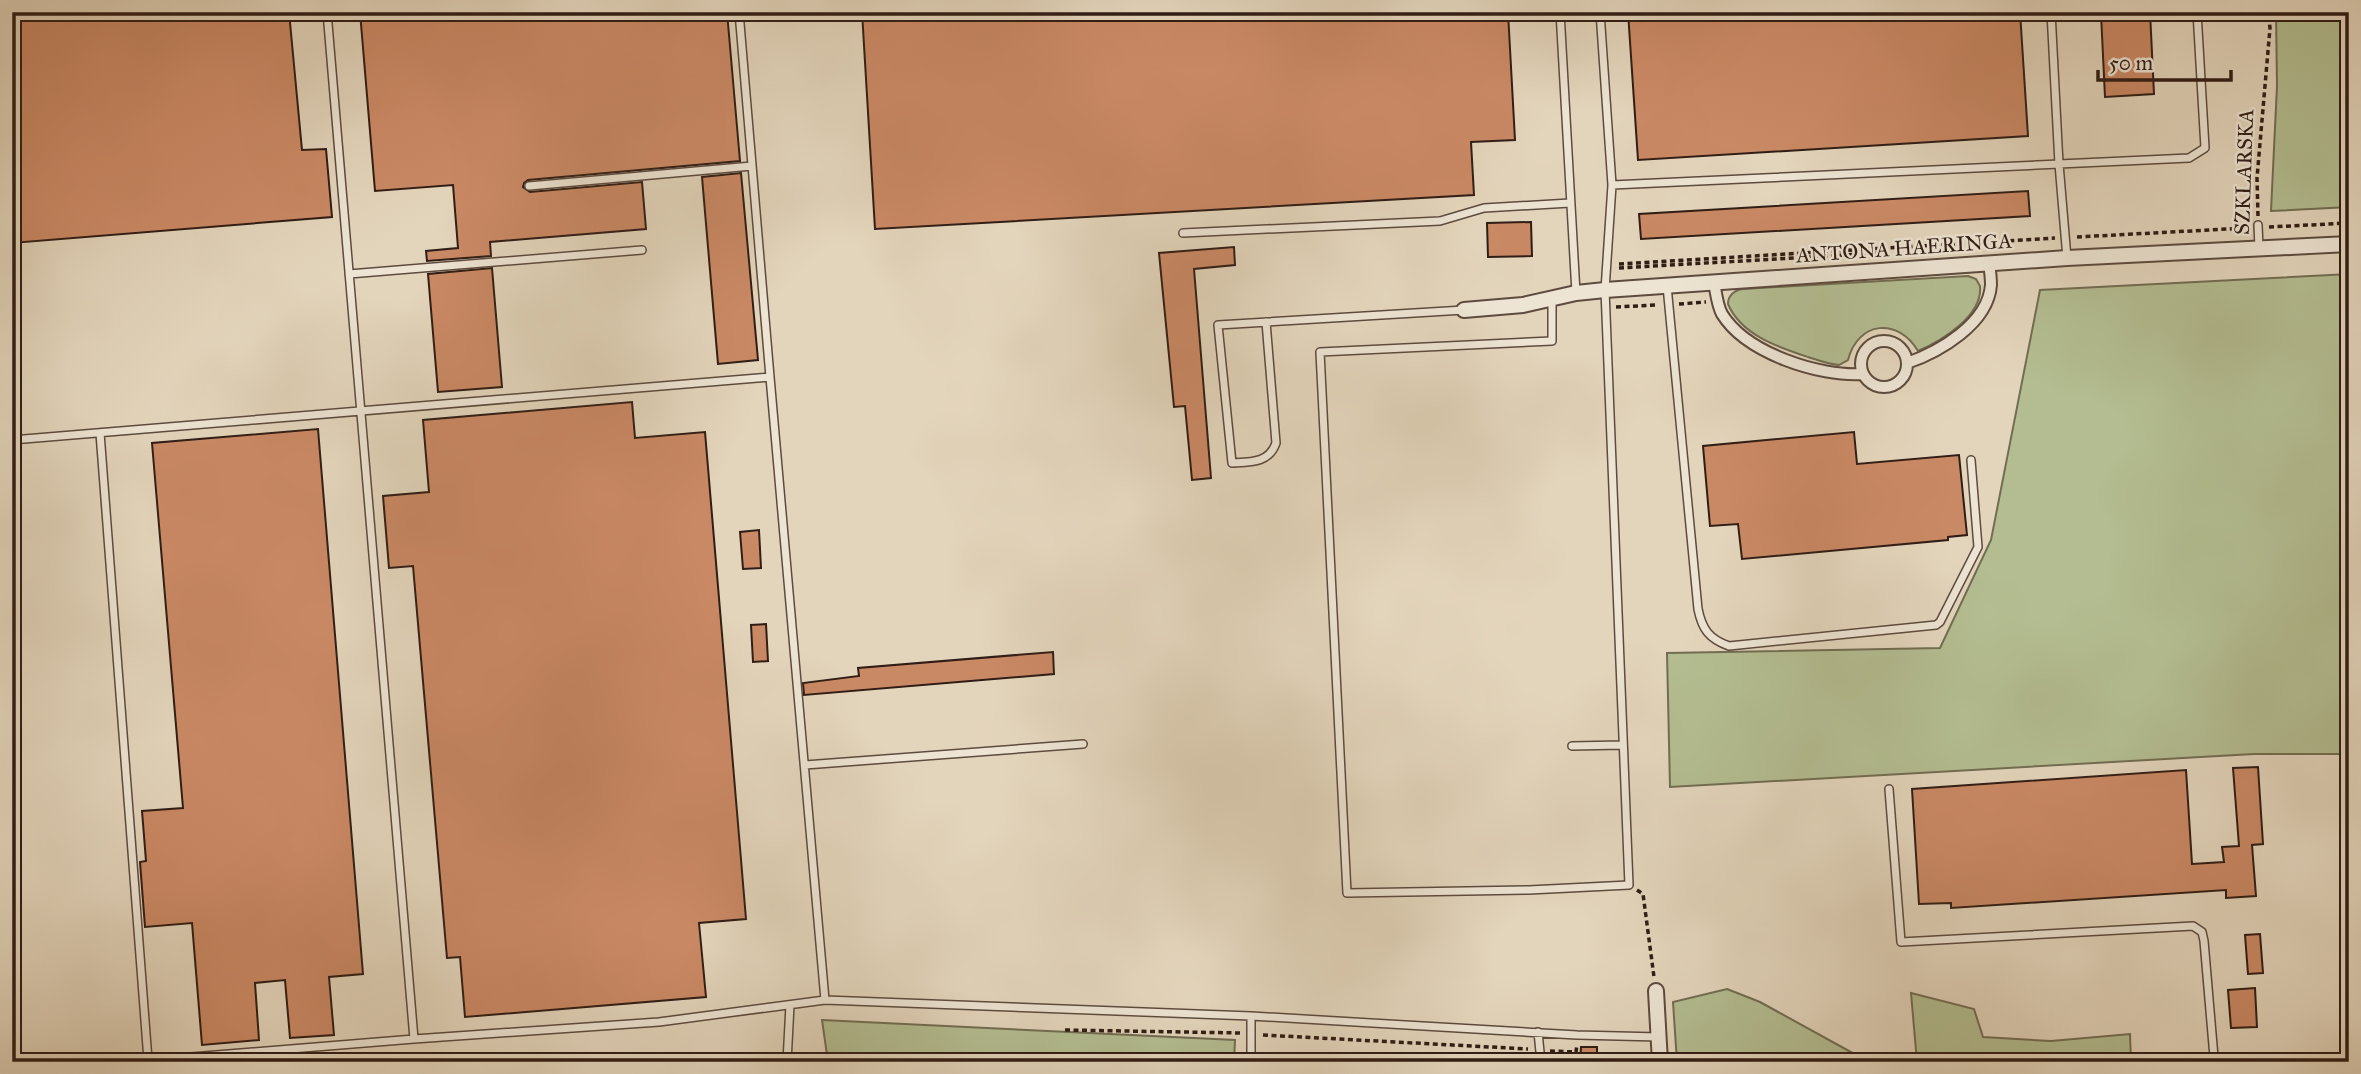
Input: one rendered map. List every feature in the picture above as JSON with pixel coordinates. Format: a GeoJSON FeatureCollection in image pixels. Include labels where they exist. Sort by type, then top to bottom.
{"type":"FeatureCollection","features":[{"type":"Feature","properties":{"kind":"street","name":"ANTONA HAERINGA"},"geometry":{"type":"LineString","coordinates":[[1464,310],[1523,305],[1576,293],[1667,285],[2067,258],[2349,244]]}},
{"type":"Feature","properties":{"kind":"street"},"geometry":{"type":"LineString","coordinates":[[1907,363],[1929,355],[1952,341],[1970,325],[1982,309],[1991,287],[1989,263]]}},
{"type":"Feature","properties":{"kind":"street"},"geometry":{"type":"LineString","coordinates":[[1714,282],[1723,315],[1731,326],[1760,348],[1829,372],[1863,374]]}},
{"type":"Feature","properties":{"kind":"street"},"geometry":{"type":"LineString","coordinates":[[1881,340],[1901,348],[1907,363],[1904,375],[1892,386],[1876,386],[1863,374],[1860,360],[1867,347],[1881,340]]}},
{"type":"Feature","properties":{"kind":"street"},"geometry":{"type":"LineString","coordinates":[[1656,991],[1660,1062]]}},
{"type":"Feature","properties":{"kind":"lane"},"geometry":{"type":"LineString","coordinates":[[327,12],[414,1039]]}},
{"type":"Feature","properties":{"kind":"lane"},"geometry":{"type":"LineString","coordinates":[[739,12],[825,1000]]}},
{"type":"Feature","properties":{"kind":"lane"},"geometry":{"type":"LineString","coordinates":[[1560,12],[1576,293]]}},
{"type":"Feature","properties":{"kind":"lane"},"geometry":{"type":"LineString","coordinates":[[1552,299],[1552,341],[1320,352],[1347,893],[1529,890],[1629,885],[1605,290],[1612,185],[1600,12]]}},
{"type":"Feature","properties":{"kind":"lane"},"geometry":{"type":"LineString","coordinates":[[2051,12],[2067,258]]}},
{"type":"Feature","properties":{"kind":"lane"},"geometry":{"type":"LineString","coordinates":[[1612,185],[2189,158],[2205,148],[2197,12]]}},
{"type":"Feature","properties":{"kind":"lane"},"geometry":{"type":"LineString","coordinates":[[529,186],[752,166]]}},
{"type":"Feature","properties":{"kind":"lane"},"geometry":{"type":"LineString","coordinates":[[1183,233],[1440,221],[1484,208],[1570,203]]}},
{"type":"Feature","properties":{"kind":"lane","name":"SZKLARSKA"},"geometry":{"type":"LineString","coordinates":[[2258,226],[2259,249]]}},
{"type":"Feature","properties":{"kind":"lane"},"geometry":{"type":"LineString","coordinates":[[349,274],[642,250]]}},
{"type":"Feature","properties":{"kind":"lane"},"geometry":{"type":"LineString","coordinates":[[1667,285],[1698,609],[1704,630],[1718,642],[1729,646],[1936,625],[1978,547],[1971,460]]}},
{"type":"Feature","properties":{"kind":"lane"},"geometry":{"type":"LineString","coordinates":[[1266,322],[1276,443],[1273,451],[1264,459],[1233,463],[1218,325],[1266,322],[1464,310]]}},
{"type":"Feature","properties":{"kind":"lane"},"geometry":{"type":"LineString","coordinates":[[12,440],[770,377]]}},
{"type":"Feature","properties":{"kind":"lane"},"geometry":{"type":"LineString","coordinates":[[100,433],[148,1060]]}},
{"type":"Feature","properties":{"kind":"lane"},"geometry":{"type":"LineString","coordinates":[[805,765],[1083,744]]}},
{"type":"Feature","properties":{"kind":"lane"},"geometry":{"type":"LineString","coordinates":[[1572,746],[1622,745]]}},
{"type":"Feature","properties":{"kind":"lane"},"geometry":{"type":"LineString","coordinates":[[1889,789],[1901,942],[2193,926],[2202,932],[2204,941],[2214,1057],[2234,1062]]}},
{"type":"Feature","properties":{"kind":"lane"},"geometry":{"type":"LineString","coordinates":[[129,1062],[659,1022],[825,1000],[1251,1016],[1577,1035],[1659,1037]]}},
{"type":"Feature","properties":{"kind":"lane"},"geometry":{"type":"LineString","coordinates":[[787,1062],[790,1005]]}},
{"type":"Feature","properties":{"kind":"lane"},"geometry":{"type":"LineString","coordinates":[[1251,1016],[1251,1062]]}},
{"type":"Feature","properties":{"kind":"lane"},"geometry":{"type":"LineString","coordinates":[[1538,1032],[1541,1062]]}},
{"type":"Feature","properties":{"kind":"path","name":"SZKLARSKA"},"geometry":{"type":"LineString","coordinates":[[2258,226],[2257,178],[2270,28],[2268,12]]}},
{"type":"Feature","properties":{"kind":"path"},"geometry":{"type":"LineString","coordinates":[[1606,264],[2349,223]]}},
{"type":"Feature","properties":{"kind":"path"},"geometry":{"type":"LineString","coordinates":[[1629,885],[1643,894],[1656,991]]}},
{"type":"Feature","properties":{"kind":"path"},"geometry":{"type":"LineString","coordinates":[[1065,1030],[1251,1034],[1576,1052],[1577,1035]]}},
{"type":"Feature","properties":{"kind":"green space"},"geometry":{"type":"Polygon","coordinates":[[[2276,12],[2349,12],[2349,207],[2271,211],[2277,86],[2276,12]]]}},
{"type":"Feature","properties":{"kind":"green space"},"geometry":{"type":"Polygon","coordinates":[[[2349,274],[2349,754],[2254,754],[1670,787],[1667,653],[1940,648],[1991,540],[2040,290],[2349,274]]]}},
{"type":"Feature","properties":{"kind":"green space"},"geometry":{"type":"Polygon","coordinates":[[[1968,276],[1976,279],[1980,286],[1979,297],[1968,317],[1949,334],[1918,351],[1910,340],[1900,333],[1879,328],[1860,337],[1848,360],[1839,365],[1796,353],[1751,332],[1734,315],[1728,304],[1732,294],[1743,289],[1968,276]]]}},
{"type":"Feature","properties":{"kind":"green space"},"geometry":{"type":"Polygon","coordinates":[[[1727,989],[1760,1002],[1869,1062],[1677,1062],[1673,1002],[1727,989]]]}},
{"type":"Feature","properties":{"kind":"green space"},"geometry":{"type":"Polygon","coordinates":[[[1911,993],[1974,1009],[1983,1037],[2051,1041],[2130,1034],[2131,1062],[1917,1062],[1911,993]]]}},
{"type":"Feature","properties":{"kind":"green space"},"geometry":{"type":"Polygon","coordinates":[[[822,1020],[1235,1040],[1234,1062],[1132,1062],[1049,1056],[1049,1062],[828,1062],[822,1020]]]}},
{"type":"Feature","properties":{"kind":"building"},"geometry":{"type":"Polygon","coordinates":[[[12,12],[289,12],[302,150],[326,149],[332,217],[12,243],[12,12]]]}},
{"type":"Feature","properties":{"kind":"building"},"geometry":{"type":"Polygon","coordinates":[[[360,12],[727,12],[740,161],[528,180],[523,187],[530,192],[642,182],[646,229],[490,242],[491,256],[427,261],[426,251],[458,248],[453,185],[375,191],[360,12]]]}},
{"type":"Feature","properties":{"kind":"building"},"geometry":{"type":"Polygon","coordinates":[[[862,12],[1508,12],[1515,140],[1471,142],[1474,195],[875,229],[862,12]]]}},
{"type":"Feature","properties":{"kind":"building"},"geometry":{"type":"Polygon","coordinates":[[[1628,12],[2020,12],[2028,136],[1638,160],[1628,12]]]}},
{"type":"Feature","properties":{"kind":"building"},"geometry":{"type":"Polygon","coordinates":[[[2150,12],[2154,94],[2105,97],[2101,14],[2150,12]]]}},
{"type":"Feature","properties":{"kind":"building"},"geometry":{"type":"Polygon","coordinates":[[[741,173],[758,360],[718,364],[702,177],[741,173]]]}},
{"type":"Feature","properties":{"kind":"building"},"geometry":{"type":"Polygon","coordinates":[[[2028,191],[2030,216],[1641,239],[1639,214],[2028,191]]]}},
{"type":"Feature","properties":{"kind":"building"},"geometry":{"type":"Polygon","coordinates":[[[1531,222],[1532,256],[1488,257],[1487,223],[1531,222]]]}},
{"type":"Feature","properties":{"kind":"building"},"geometry":{"type":"Polygon","coordinates":[[[1234,247],[1235,265],[1194,269],[1211,478],[1192,480],[1185,406],[1174,407],[1159,253],[1234,247]]]}},
{"type":"Feature","properties":{"kind":"building"},"geometry":{"type":"Polygon","coordinates":[[[492,268],[502,387],[438,392],[428,274],[492,268]]]}},
{"type":"Feature","properties":{"kind":"building"},"geometry":{"type":"Polygon","coordinates":[[[632,402],[635,438],[705,432],[746,919],[699,923],[706,997],[465,1017],[460,957],[447,958],[413,566],[389,568],[383,496],[429,492],[423,420],[632,402]]]}},
{"type":"Feature","properties":{"kind":"building"},"geometry":{"type":"Polygon","coordinates":[[[318,429],[363,974],[329,977],[334,1035],[290,1038],[285,980],[255,983],[259,1040],[202,1045],[192,923],[145,927],[140,862],[146,861],[142,811],[183,808],[152,443],[318,429]]]}},
{"type":"Feature","properties":{"kind":"building"},"geometry":{"type":"Polygon","coordinates":[[[1854,432],[1857,464],[1959,455],[1967,535],[1948,537],[1948,540],[1742,559],[1738,524],[1710,526],[1703,446],[1854,432]]]}},
{"type":"Feature","properties":{"kind":"building"},"geometry":{"type":"Polygon","coordinates":[[[759,530],[761,568],[743,569],[740,532],[759,530]]]}},
{"type":"Feature","properties":{"kind":"building"},"geometry":{"type":"Polygon","coordinates":[[[766,624],[768,661],[753,662],[751,625],[766,624]]]}},
{"type":"Feature","properties":{"kind":"building"},"geometry":{"type":"Polygon","coordinates":[[[1053,652],[1054,674],[804,695],[803,683],[859,676],[858,668],[1053,652]]]}},
{"type":"Feature","properties":{"kind":"building"},"geometry":{"type":"Polygon","coordinates":[[[2258,767],[2263,844],[2252,845],[2256,896],[2226,898],[2226,890],[1951,908],[1951,903],[1919,904],[1912,789],[2186,770],[2192,864],[2224,862],[2222,847],[2239,846],[2233,768],[2258,767]]]}},
{"type":"Feature","properties":{"kind":"building"},"geometry":{"type":"Polygon","coordinates":[[[2260,934],[2263,973],[2248,974],[2245,935],[2260,934]]]}},
{"type":"Feature","properties":{"kind":"building"},"geometry":{"type":"Polygon","coordinates":[[[2255,988],[2257,1027],[2231,1028],[2228,990],[2255,988]]]}},
{"type":"Feature","properties":{"kind":"building"},"geometry":{"type":"Polygon","coordinates":[[[1581,1047],[1597,1047],[1597,1062],[1580,1062],[1581,1047]]]}}]}
